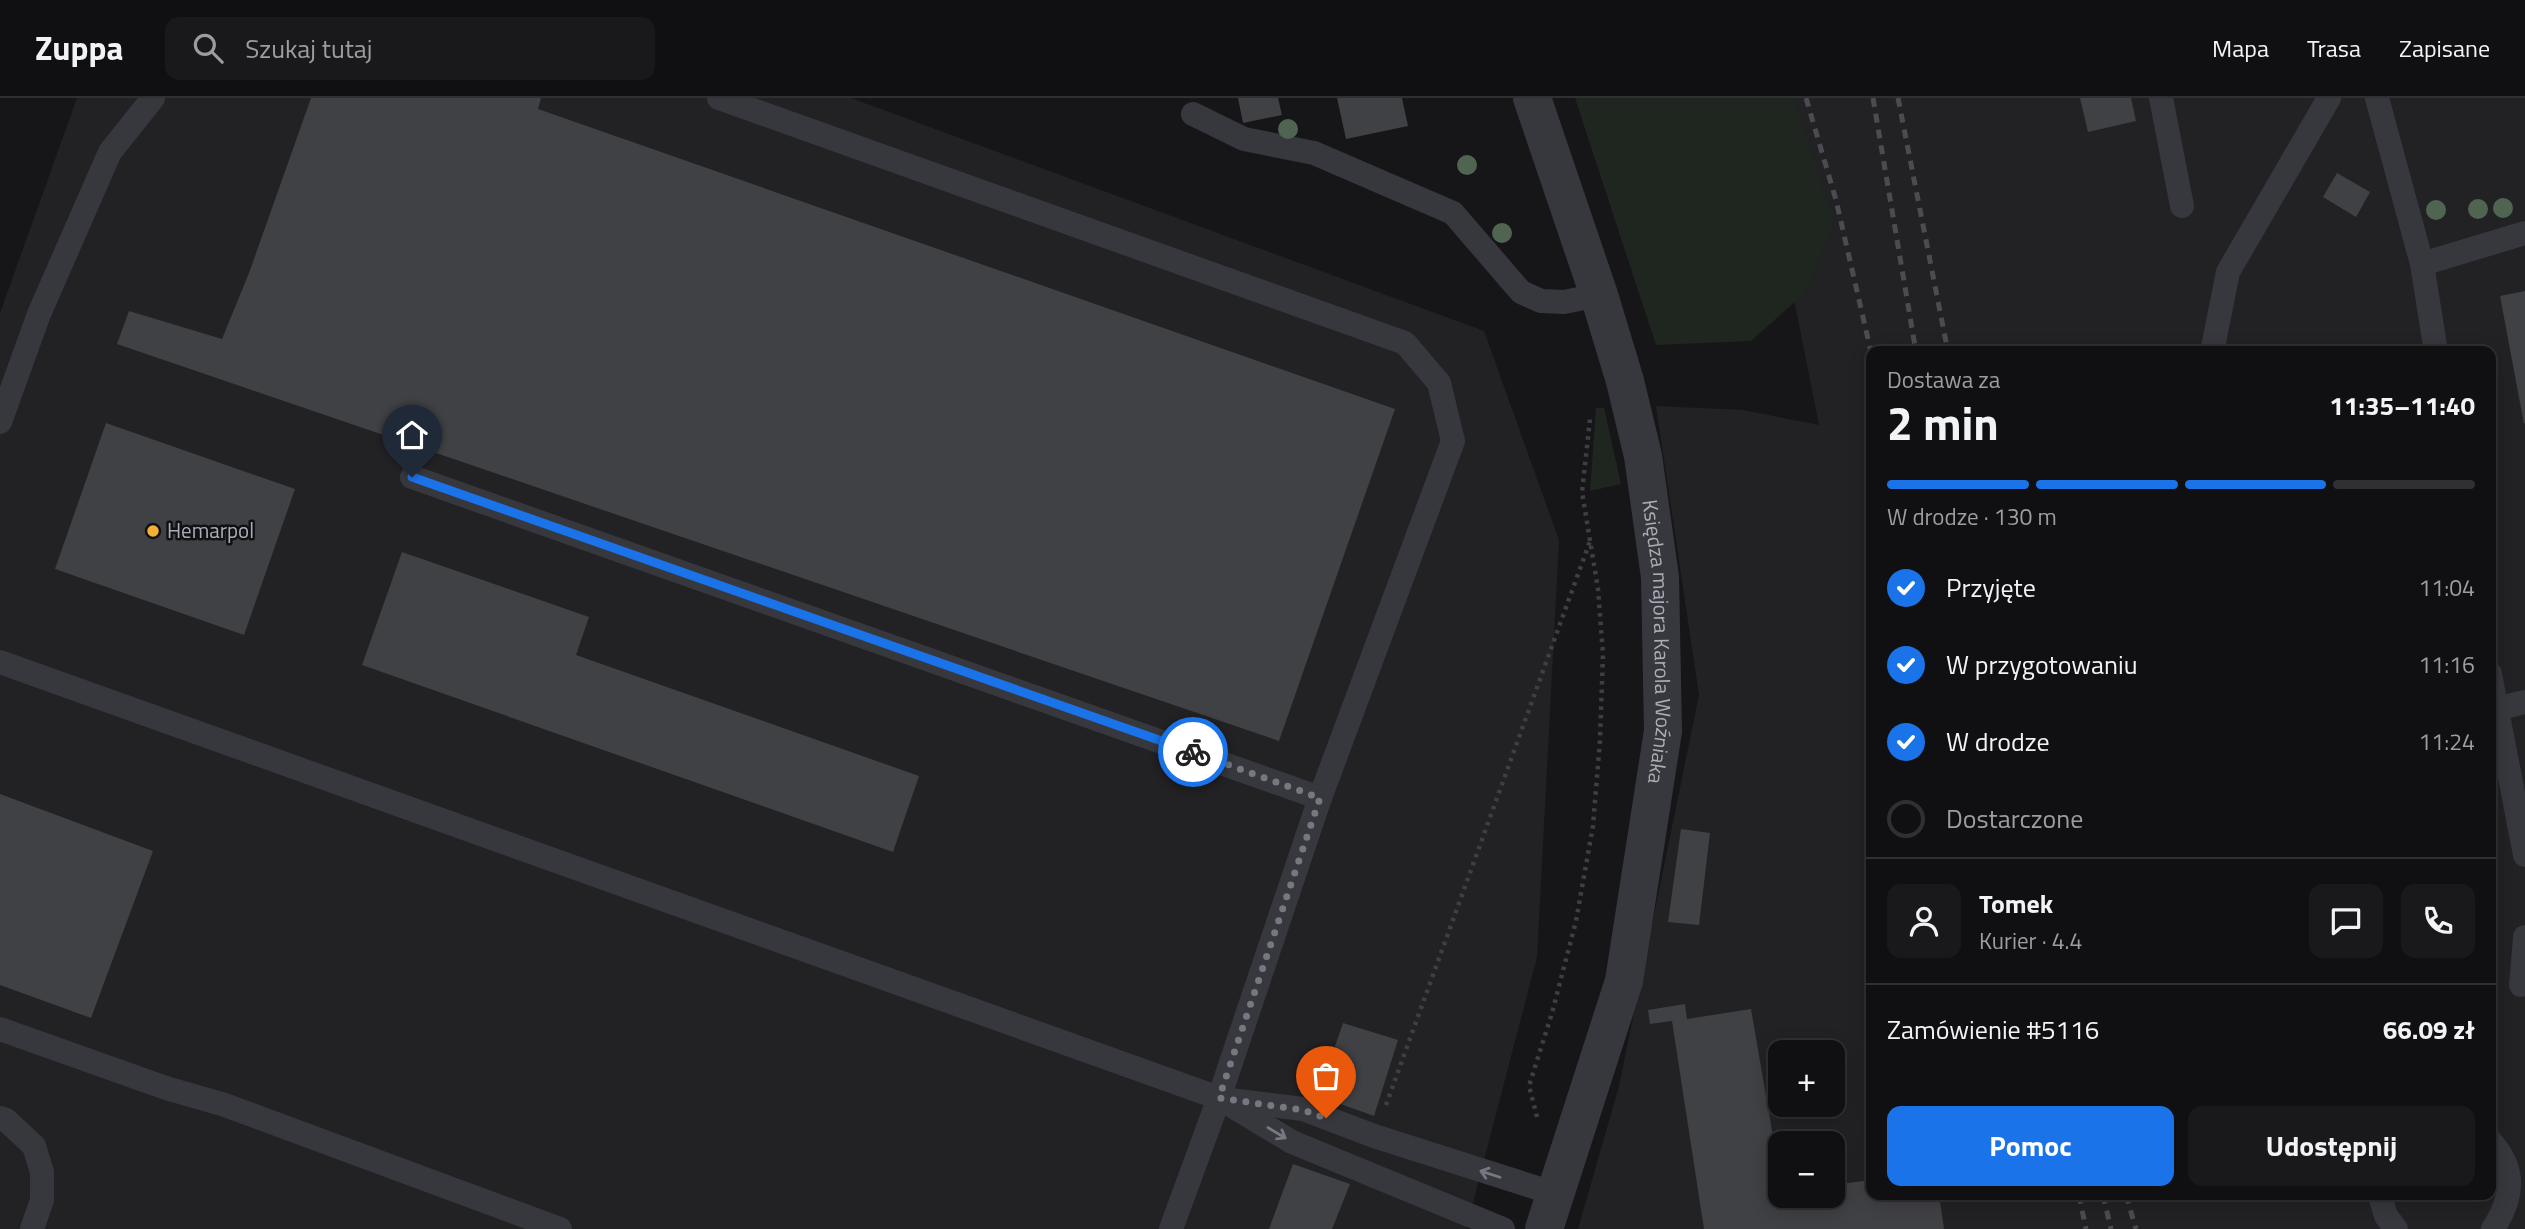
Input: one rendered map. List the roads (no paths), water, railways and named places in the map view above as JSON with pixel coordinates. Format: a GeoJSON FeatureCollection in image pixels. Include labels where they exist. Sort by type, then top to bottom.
{"type":"FeatureCollection","features":[{"type":"Feature","properties":{"kind":"street","name":"Księdza majora Karola Woźniaka"},"geometry":{"type":"LineString","coordinates":[[1532,98],[1599,295],[1625,381],[1643,456],[1660,577],[1663,731],[1625,981],[1550,1211]]}},
{"type":"Feature","properties":{"kind":"lane"},"geometry":{"type":"LineString","coordinates":[[0,422],[39,314],[110,152],[152,98]]}},
{"type":"Feature","properties":{"kind":"lane"},"geometry":{"type":"LineString","coordinates":[[719,98],[1405,343],[1439,383],[1453,441],[1320,798],[1219,1098],[1171,1229]]}},
{"type":"Feature","properties":{"kind":"lane"},"geometry":{"type":"LineString","coordinates":[[2161,98],[2182,206]]}},
{"type":"Feature","properties":{"kind":"lane"},"geometry":{"type":"LineString","coordinates":[[2213,346],[2228,272],[2329,98]]}},
{"type":"Feature","properties":{"kind":"lane"},"geometry":{"type":"LineString","coordinates":[[2377,98],[2422,264],[2435,346]]}},
{"type":"Feature","properties":{"kind":"lane"},"geometry":{"type":"LineString","coordinates":[[1193,114],[1244,139],[1314,153],[1453,213],[1521,292],[1541,301],[1564,302],[1599,295]]}},
{"type":"Feature","properties":{"kind":"lane"},"geometry":{"type":"LineString","coordinates":[[2422,264],[2525,233]]}},
{"type":"Feature","properties":{"kind":"lane"},"geometry":{"type":"LineString","coordinates":[[412,477],[1320,798]]}},
{"type":"Feature","properties":{"kind":"lane"},"geometry":{"type":"LineString","coordinates":[[0,662],[1219,1098],[1292,1142],[1503,1229]]}},
{"type":"Feature","properties":{"kind":"lane"},"geometry":{"type":"LineString","coordinates":[[2524,848],[2496,709],[2525,702]]}},
{"type":"Feature","properties":{"kind":"lane"},"geometry":{"type":"LineString","coordinates":[[2521,985],[2525,937]]}},
{"type":"Feature","properties":{"kind":"lane"},"geometry":{"type":"LineString","coordinates":[[0,1029],[166,1088],[225,1105],[560,1229]]}},
{"type":"Feature","properties":{"kind":"lane"},"geometry":{"type":"LineString","coordinates":[[1219,1098],[1303,1110],[1374,1136],[1550,1211]]}},
{"type":"Feature","properties":{"kind":"lane"},"geometry":{"type":"LineString","coordinates":[[0,1118],[6,1120],[34,1146],[41,1172],[42,1200],[32,1229]]}},
{"type":"Feature","properties":{"kind":"lane"},"geometry":{"type":"LineString","coordinates":[[2493,1229],[2505,1210],[2510,1186],[2505,1163],[2496,1150]]}},
{"type":"Feature","properties":{"kind":"lane"},"geometry":{"type":"LineString","coordinates":[[2381,1200],[2386,1216],[2396,1229]]}},
{"type":"Feature","properties":{"kind":"railway"},"geometry":{"type":"LineString","coordinates":[[1806,98],[1836,200],[1870,346]]}},
{"type":"Feature","properties":{"kind":"railway"},"geometry":{"type":"LineString","coordinates":[[1873,98],[1915,346]]}},
{"type":"Feature","properties":{"kind":"railway"},"geometry":{"type":"LineString","coordinates":[[1898,98],[1947,346]]}},
{"type":"Feature","properties":{"kind":"railway"},"geometry":{"type":"LineString","coordinates":[[2080,1200],[2086,1229]]}},
{"type":"Feature","properties":{"kind":"railway"},"geometry":{"type":"LineString","coordinates":[[2104,1200],[2111,1229]]}},
{"type":"Feature","properties":{"kind":"railway"},"geometry":{"type":"LineString","coordinates":[[2127,1200],[2136,1229]]}},
{"type":"Feature","properties":{"kind":"place","name":"Hemarpol"},"geometry":{"type":"Point","coordinates":[153,531]}}]}
